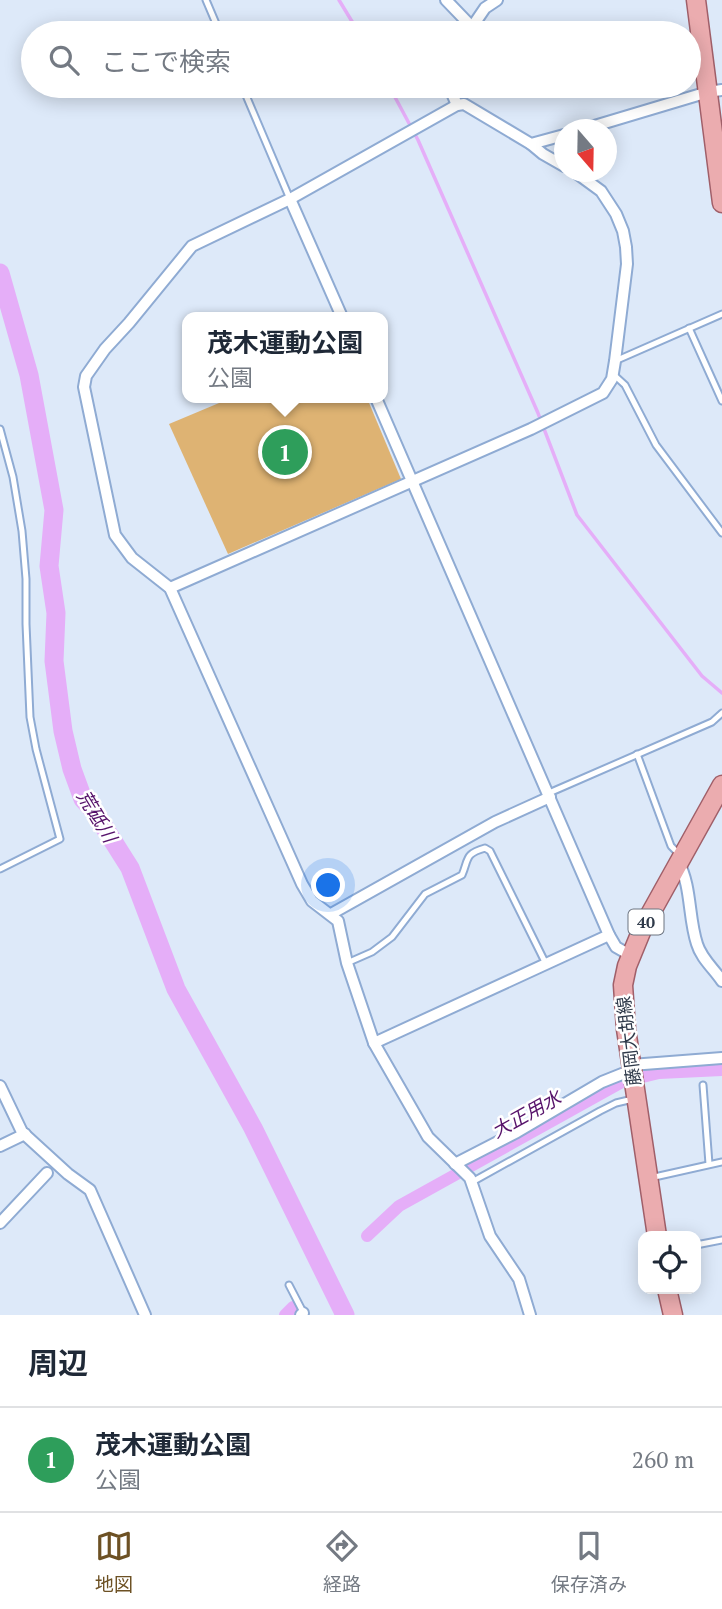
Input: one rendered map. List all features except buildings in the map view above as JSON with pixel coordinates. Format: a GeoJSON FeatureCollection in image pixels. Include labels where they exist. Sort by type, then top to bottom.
{"type":"FeatureCollection","features":[{"type":"Feature","properties":{"kind":"main road"},"geometry":{"type":"LineString","coordinates":[[696,0],[700,21]]}},
{"type":"Feature","properties":{"kind":"main road"},"geometry":{"type":"LineString","coordinates":[[701,24],[715,91],[722,203]]}},
{"type":"Feature","properties":{"kind":"main road","name":"藤岡大胡線"},"geometry":{"type":"LineString","coordinates":[[656,1231],[622,995],[630,955],[722,785]]}},
{"type":"Feature","properties":{"kind":"main road"},"geometry":{"type":"LineString","coordinates":[[668,1294],[673,1315]]}},
{"type":"Feature","properties":{"kind":"street"},"geometry":{"type":"LineString","coordinates":[[446,0],[463,21]]}},
{"type":"Feature","properties":{"kind":"street"},"geometry":{"type":"LineString","coordinates":[[476,21],[485,8],[497,0]]}},
{"type":"Feature","properties":{"kind":"street"},"geometry":{"type":"LineString","coordinates":[[454,98],[457,104]]}},
{"type":"Feature","properties":{"kind":"street"},"geometry":{"type":"LineString","coordinates":[[617,120],[691,98]]}},
{"type":"Feature","properties":{"kind":"street"},"geometry":{"type":"LineString","coordinates":[[530,1315],[519,1279],[491,1236],[471,1180],[428,1137],[374,1043],[347,963],[338,921],[312,901],[302,884],[170,587],[132,558],[116,535],[84,387],[86,376],[192,246],[290,199],[457,104],[464,104],[554,160]]}},
{"type":"Feature","properties":{"kind":"street"},"geometry":{"type":"LineString","coordinates":[[531,144],[554,138]]}},
{"type":"Feature","properties":{"kind":"street"},"geometry":{"type":"LineString","coordinates":[[170,587],[531,429],[603,393],[613,374],[626,264],[623,231],[616,214],[601,191],[589,182]]}},
{"type":"Feature","properties":{"kind":"street"},"geometry":{"type":"LineString","coordinates":[[290,199],[340,312]]}},
{"type":"Feature","properties":{"kind":"street"},"geometry":{"type":"LineString","coordinates":[[378,403],[609,935],[616,947],[630,955]]}},
{"type":"Feature","properties":{"kind":"street"},"geometry":{"type":"LineString","coordinates":[[331,914],[495,822],[549,795]]}},
{"type":"Feature","properties":{"kind":"street"},"geometry":{"type":"LineString","coordinates":[[680,859],[696,942],[702,955],[722,981]]}},
{"type":"Feature","properties":{"kind":"street"},"geometry":{"type":"LineString","coordinates":[[374,1043],[609,935]]}},
{"type":"Feature","properties":{"kind":"street"},"geometry":{"type":"LineString","coordinates":[[457,1166],[602,1082],[633,1078],[722,1058]]}},
{"type":"Feature","properties":{"kind":"street"},"geometry":{"type":"LineString","coordinates":[[0,1086],[24,1134],[90,1190],[145,1315]]}},
{"type":"Feature","properties":{"kind":"street"},"geometry":{"type":"LineString","coordinates":[[0,1146],[24,1134]]}},
{"type":"Feature","properties":{"kind":"street"},"geometry":{"type":"LineString","coordinates":[[0,1223],[47,1173]]}},
{"type":"Feature","properties":{"kind":"lane"},"geometry":{"type":"LineString","coordinates":[[206,0],[215,21]]}},
{"type":"Feature","properties":{"kind":"lane"},"geometry":{"type":"LineString","coordinates":[[247,98],[290,199]]}},
{"type":"Feature","properties":{"kind":"lane"},"geometry":{"type":"LineString","coordinates":[[615,360],[722,314]]}},
{"type":"Feature","properties":{"kind":"lane"},"geometry":{"type":"LineString","coordinates":[[689,328],[722,401]]}},
{"type":"Feature","properties":{"kind":"lane"},"geometry":{"type":"LineString","coordinates":[[613,374],[625,385],[656,445],[722,533]]}},
{"type":"Feature","properties":{"kind":"lane"},"geometry":{"type":"LineString","coordinates":[[0,429],[13,477],[23,531],[30,717],[60,839],[0,869]]}},
{"type":"Feature","properties":{"kind":"lane"},"geometry":{"type":"LineString","coordinates":[[549,795],[712,722],[722,713]]}},
{"type":"Feature","properties":{"kind":"lane"},"geometry":{"type":"LineString","coordinates":[[637,754],[671,846],[680,859]]}},
{"type":"Feature","properties":{"kind":"lane"},"geometry":{"type":"LineString","coordinates":[[347,963],[363,957],[385,943],[425,894],[462,875],[466,859],[485,848],[490,851],[546,964]]}},
{"type":"Feature","properties":{"kind":"lane"},"geometry":{"type":"LineString","coordinates":[[471,1180],[616,1103],[633,1078]]}},
{"type":"Feature","properties":{"kind":"lane"},"geometry":{"type":"LineString","coordinates":[[703,1085],[709,1164]]}},
{"type":"Feature","properties":{"kind":"lane"},"geometry":{"type":"LineString","coordinates":[[647,1178],[722,1162]]}},
{"type":"Feature","properties":{"kind":"lane"},"geometry":{"type":"LineString","coordinates":[[701,1244],[722,1240]]}},
{"type":"Feature","properties":{"kind":"lane"},"geometry":{"type":"LineString","coordinates":[[289,1285],[303,1314]]}},
{"type":"Feature","properties":{"kind":"shaded area"},"geometry":{"type":"Polygon","coordinates":[[[219,403],[369,403],[401,479],[228,554],[169,424],[219,403]]]}},
{"type":"Feature","properties":{"kind":"waterway"},"geometry":{"type":"LineString","coordinates":[[339,0],[352,21]]}},
{"type":"Feature","properties":{"kind":"waterway"},"geometry":{"type":"LineString","coordinates":[[395,98],[418,140],[538,413],[577,515],[702,676],[722,693]]}},
{"type":"Feature","properties":{"kind":"waterway","name":"荒砥川"},"geometry":{"type":"LineString","coordinates":[[0,273],[29,375],[54,510],[49,566],[56,613],[54,661],[63,731],[72,769],[83,799],[94,811],[130,868],[176,989],[253,1128],[345,1315]]}},
{"type":"Feature","properties":{"kind":"waterway","name":"大正用水"},"geometry":{"type":"LineString","coordinates":[[367,1236],[399,1206],[622,1082],[659,1073],[722,1070]]}},
{"type":"Feature","properties":{"kind":"waterway","name":"大正用水"},"geometry":{"type":"LineString","coordinates":[[285,1315],[293,1307]]}},
{"type":"Feature","properties":{"kind":"place","name":"茂木運動公園"},"geometry":{"type":"Point","coordinates":[285,452]}}]}
